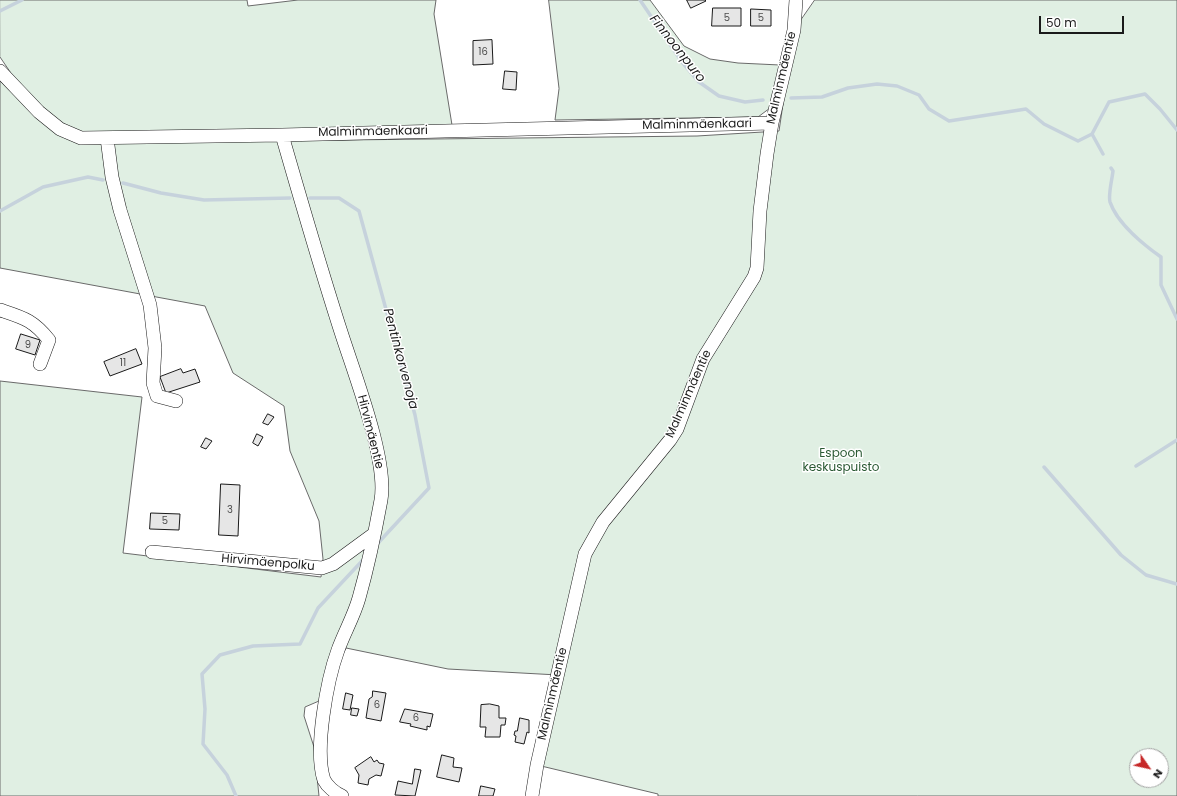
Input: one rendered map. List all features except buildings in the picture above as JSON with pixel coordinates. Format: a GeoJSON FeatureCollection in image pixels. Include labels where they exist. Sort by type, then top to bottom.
{"type":"FeatureCollection","features":[{"type":"Feature","properties":{"kind":"street","name":"Malminmäentie"},"geometry":{"type":"LineString","coordinates":[[532,796],[585,554],[603,522],[670,440],[677,429],[703,359],[754,277],[757,268],[760,211],[772,123],[794,30],[796,0]]}},
{"type":"Feature","properties":{"kind":"street","name":"Malminmäenkaari"},"geometry":{"type":"LineString","coordinates":[[0,71],[39,112],[60,129],[81,138],[282,135],[772,123]]}},
{"type":"Feature","properties":{"kind":"street","name":"Hirvimäentie"},"geometry":{"type":"LineString","coordinates":[[282,135],[318,258],[368,418],[381,469],[382,497],[369,562],[358,601],[337,652],[323,713],[321,765],[325,782],[336,794],[342,796]]}},
{"type":"Feature","properties":{"kind":"street"},"geometry":{"type":"LineString","coordinates":[[107,138],[112,177],[118,204],[150,305],[155,348],[153,383],[158,396],[176,401]]}},
{"type":"Feature","properties":{"kind":"street"},"geometry":{"type":"LineString","coordinates":[[0,310],[22,317],[37,326],[49,340],[40,364]]}},
{"type":"Feature","properties":{"kind":"street","name":"Hirvimäenpolku"},"geometry":{"type":"LineString","coordinates":[[152,552],[322,568],[333,564],[374,534]]}},
{"type":"Feature","properties":{"kind":"green space"},"geometry":{"type":"Polygon","coordinates":[[[0,0],[247,0],[248,6],[298,0],[436,0],[434,14],[452,125],[283,131],[82,133],[53,118],[19,85],[0,57],[0,0]]]}},
{"type":"Feature","properties":{"kind":"green space"},"geometry":{"type":"Polygon","coordinates":[[[549,0],[650,0],[684,46],[710,59],[738,63],[780,65],[770,108],[758,117],[555,120],[559,89],[549,0]]]}},
{"type":"Feature","properties":{"kind":"green space","name":"Espoon keskuspuisto"},"geometry":{"type":"Polygon","coordinates":[[[815,0],[1177,0],[1177,796],[658,796],[658,794],[537,765],[558,675],[448,669],[346,648],[319,701],[305,707],[304,716],[314,747],[319,796],[0,796],[0,381],[142,397],[123,553],[321,577],[323,559],[319,521],[290,451],[284,406],[233,373],[205,306],[0,268],[0,81],[49,127],[78,143],[697,136],[779,131],[794,30],[815,0]]]}},
{"type":"Feature","properties":{"kind":"waterway","name":"Finnoonpuro"},"geometry":{"type":"LineString","coordinates":[[0,11],[22,0]]}},
{"type":"Feature","properties":{"kind":"waterway","name":"Finnoonpuro"},"geometry":{"type":"LineString","coordinates":[[640,0],[682,62],[699,82],[719,96],[745,102],[763,100]]}},
{"type":"Feature","properties":{"kind":"waterway","name":"Finnoonpuro"},"geometry":{"type":"LineString","coordinates":[[791,98],[822,97],[848,88],[877,84],[897,86],[919,95],[929,109],[949,121],[1026,109],[1044,124],[1078,141],[1092,134],[1109,102],[1145,94],[1160,109],[1177,130]]}},
{"type":"Feature","properties":{"kind":"waterway"},"geometry":{"type":"LineString","coordinates":[[1092,134],[1103,154]]}},
{"type":"Feature","properties":{"kind":"waterway"},"geometry":{"type":"LineString","coordinates":[[1111,168],[1113,171],[1110,202],[1119,218],[1132,233],[1161,257],[1161,285],[1177,319]]}},
{"type":"Feature","properties":{"kind":"waterway","name":"Pentinkorvenoja"},"geometry":{"type":"LineString","coordinates":[[0,211],[43,187],[88,177],[103,180]]}},
{"type":"Feature","properties":{"kind":"waterway","name":"Pentinkorvenoja"},"geometry":{"type":"LineString","coordinates":[[123,183],[161,193],[204,200],[290,198]]}},
{"type":"Feature","properties":{"kind":"waterway","name":"Pentinkorvenoja"},"geometry":{"type":"LineString","coordinates":[[310,198],[339,198],[359,211],[415,415],[429,488],[379,542]]}},
{"type":"Feature","properties":{"kind":"waterway"},"geometry":{"type":"LineString","coordinates":[[1136,466],[1177,440]]}},
{"type":"Feature","properties":{"kind":"waterway"},"geometry":{"type":"LineString","coordinates":[[1044,467],[1121,555],[1146,575],[1177,584]]}},
{"type":"Feature","properties":{"kind":"waterway","name":"Pentinkorvenoja"},"geometry":{"type":"LineString","coordinates":[[236,796],[227,775],[203,744],[205,709],[202,674],[220,655],[253,646],[300,644],[318,608],[362,561]]}}]}
